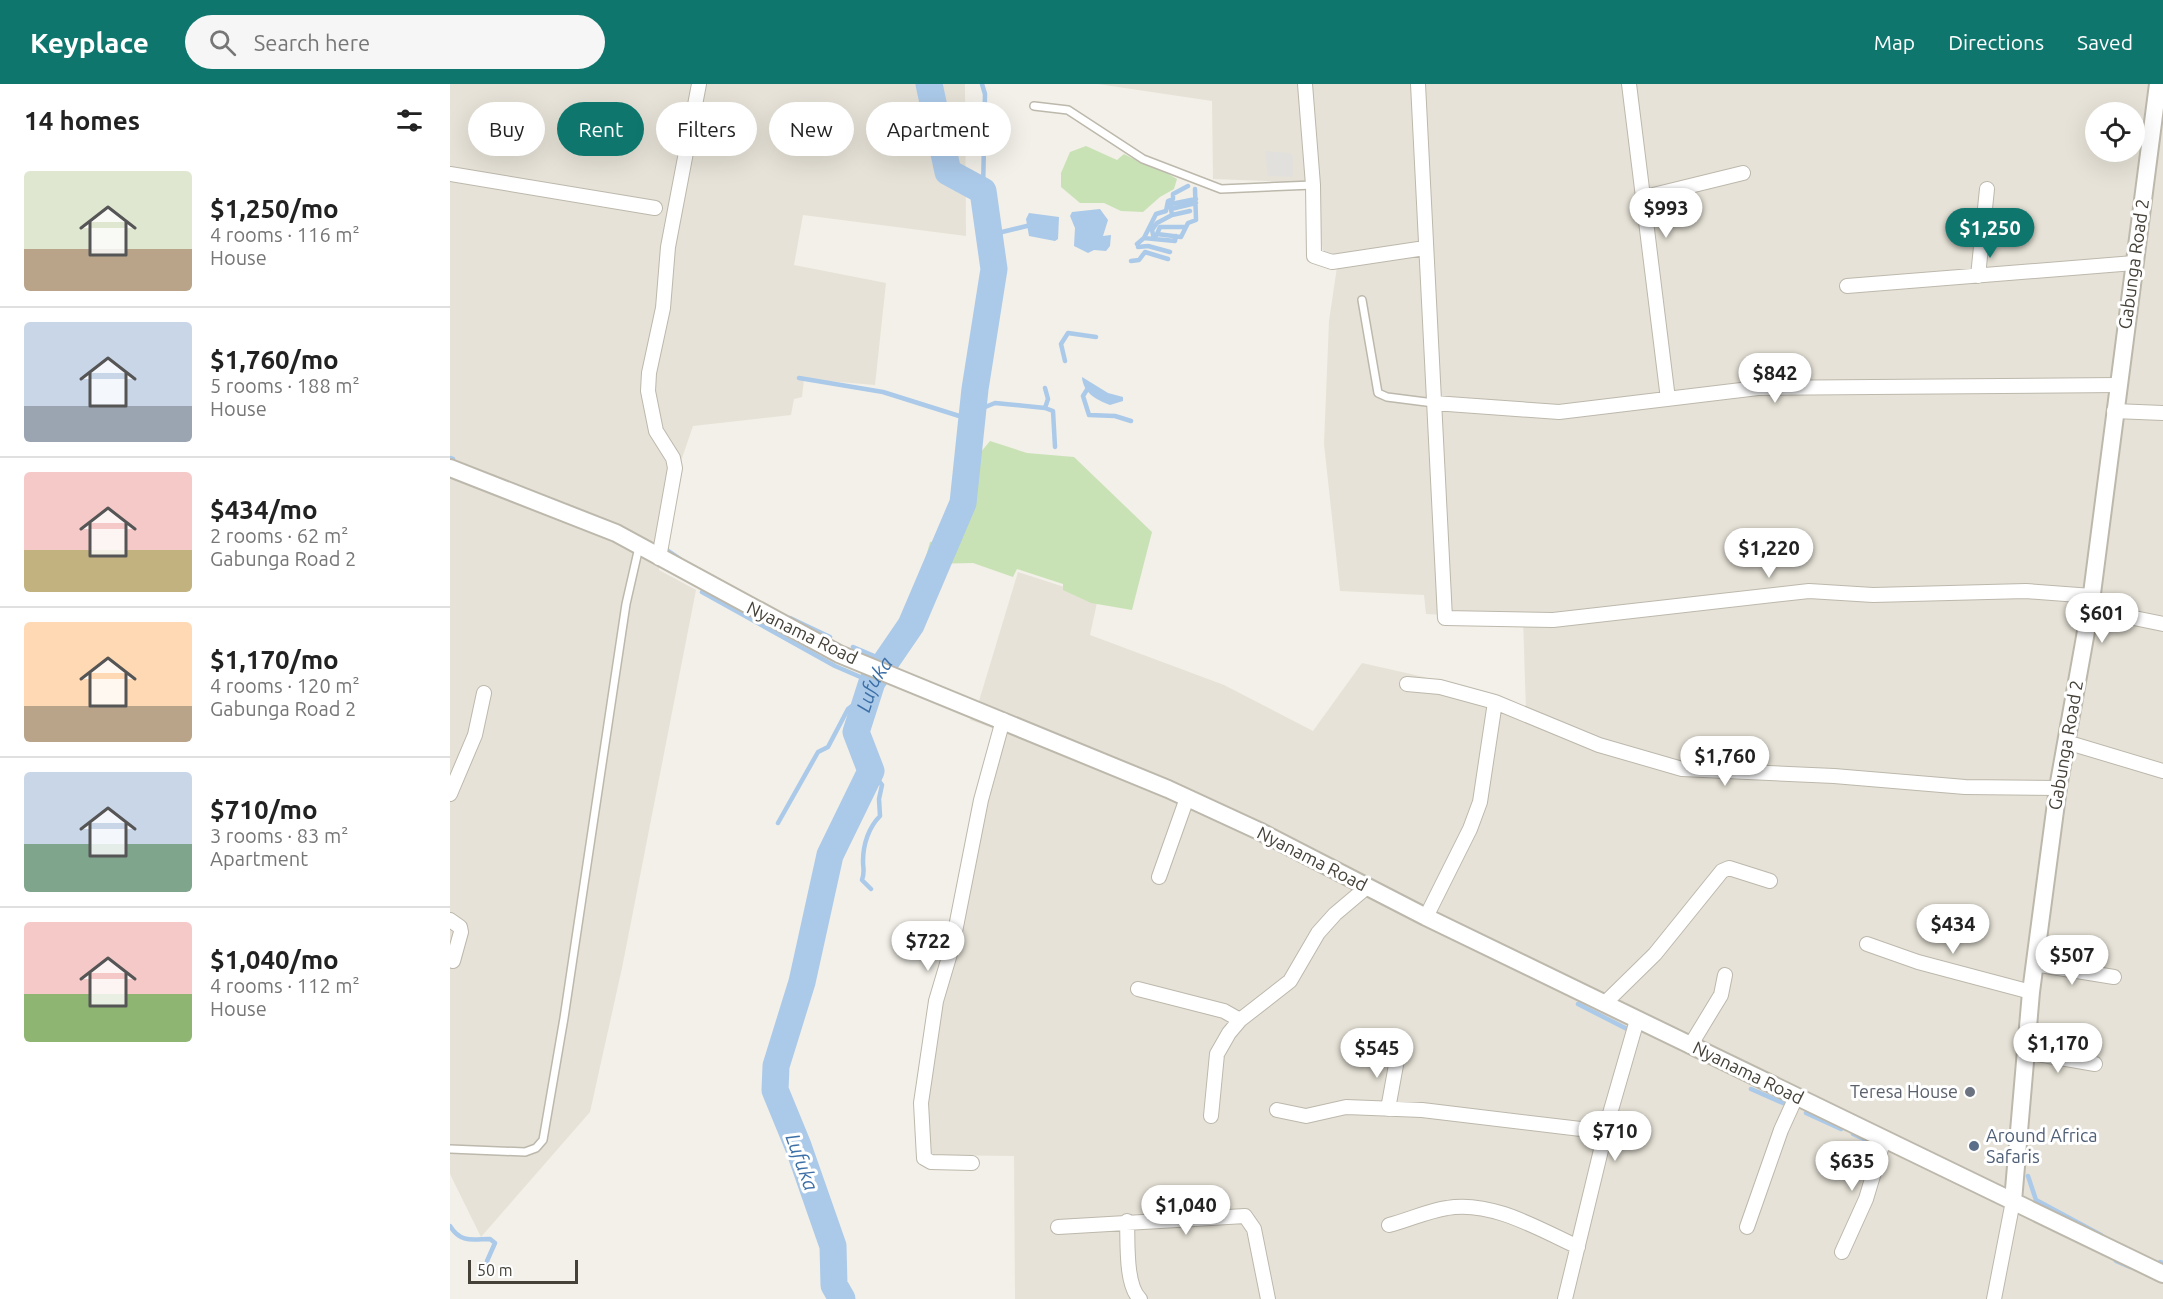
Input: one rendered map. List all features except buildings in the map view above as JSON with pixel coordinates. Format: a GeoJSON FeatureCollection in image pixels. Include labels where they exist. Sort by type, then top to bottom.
{"type":"FeatureCollection","features":[{"type":"Feature","properties":{"kind":"street"},"geometry":{"type":"LineString","coordinates":[[659,558],[675,468],[673,458],[656,431],[648,391],[649,373],[663,308],[668,247],[683,158],[699,84]]}},
{"type":"Feature","properties":{"kind":"street"},"geometry":{"type":"LineString","coordinates":[[1305,84],[1313,185],[1314,256],[1332,262],[1425,248]]}},
{"type":"Feature","properties":{"kind":"street"},"geometry":{"type":"LineString","coordinates":[[1418,84],[1445,618],[1553,620],[1809,591],[1873,595],[2026,591],[2091,603],[2163,624]]}},
{"type":"Feature","properties":{"kind":"street"},"geometry":{"type":"LineString","coordinates":[[1629,84],[1645,197],[1668,399]]}},
{"type":"Feature","properties":{"kind":"street","name":"Gabunga Road 2"},"geometry":{"type":"LineString","coordinates":[[1994,1299],[2013,1201],[2034,964],[2058,788],[2091,603],[2158,84]]}},
{"type":"Feature","properties":{"kind":"street"},"geometry":{"type":"LineString","coordinates":[[1645,197],[1743,173]]}},
{"type":"Feature","properties":{"kind":"street"},"geometry":{"type":"LineString","coordinates":[[450,174],[655,208]]}},
{"type":"Feature","properties":{"kind":"street"},"geometry":{"type":"LineString","coordinates":[[1978,276],[1987,189]]}},
{"type":"Feature","properties":{"kind":"street"},"geometry":{"type":"LineString","coordinates":[[1847,286],[2134,263]]}},
{"type":"Feature","properties":{"kind":"street"},"geometry":{"type":"LineString","coordinates":[[1434,404],[1559,412],[1758,388],[2118,384]]}},
{"type":"Feature","properties":{"kind":"street"},"geometry":{"type":"LineString","coordinates":[[2114,411],[2163,413]]}},
{"type":"Feature","properties":{"kind":"street","name":"Nyanama Road"},"geometry":{"type":"LineString","coordinates":[[450,468],[616,533],[839,654],[1187,798],[1690,1046],[2163,1274]]}},
{"type":"Feature","properties":{"kind":"street"},"geometry":{"type":"LineString","coordinates":[[1407,684],[1440,687],[1495,702],[1599,745],[1682,769],[1834,776],[1965,787],[2058,788]]}},
{"type":"Feature","properties":{"kind":"street"},"geometry":{"type":"LineString","coordinates":[[450,794],[468,756],[484,693]]}},
{"type":"Feature","properties":{"kind":"street"},"geometry":{"type":"LineString","coordinates":[[1426,917],[1470,829],[1480,802],[1495,702]]}},
{"type":"Feature","properties":{"kind":"street"},"geometry":{"type":"LineString","coordinates":[[972,1163],[931,1162],[924,1158],[921,1103],[936,1001],[952,947],[981,800],[1003,720]]}},
{"type":"Feature","properties":{"kind":"street"},"geometry":{"type":"LineString","coordinates":[[2066,742],[2163,771]]}},
{"type":"Feature","properties":{"kind":"street"},"geometry":{"type":"LineString","coordinates":[[1159,877],[1187,798]]}},
{"type":"Feature","properties":{"kind":"street"},"geometry":{"type":"LineString","coordinates":[[1604,1004],[1654,954],[1722,871],[1730,868],[1770,880]]}},
{"type":"Feature","properties":{"kind":"street"},"geometry":{"type":"LineString","coordinates":[[1211,1116],[1217,1054],[1229,1033],[1240,1020],[1290,981],[1318,933],[1335,914],[1367,887]]}},
{"type":"Feature","properties":{"kind":"street"},"geometry":{"type":"LineString","coordinates":[[450,920],[460,927],[461,932],[453,961]]}},
{"type":"Feature","properties":{"kind":"street"},"geometry":{"type":"LineString","coordinates":[[1867,944],[1918,962],[2031,992]]}},
{"type":"Feature","properties":{"kind":"street"},"geometry":{"type":"LineString","coordinates":[[2034,964],[2114,977]]}},
{"type":"Feature","properties":{"kind":"street"},"geometry":{"type":"LineString","coordinates":[[1690,1046],[1721,995],[1725,975]]}},
{"type":"Feature","properties":{"kind":"street"},"geometry":{"type":"LineString","coordinates":[[1138,990],[1224,1011],[1240,1020]]}},
{"type":"Feature","properties":{"kind":"street"},"geometry":{"type":"LineString","coordinates":[[1569,1297],[1578,1247],[1606,1132],[1637,1020]]}},
{"type":"Feature","properties":{"kind":"street"},"geometry":{"type":"LineString","coordinates":[[2026,1052],[2095,1064]]}},
{"type":"Feature","properties":{"kind":"street"},"geometry":{"type":"LineString","coordinates":[[1388,1109],[1398,1054]]}},
{"type":"Feature","properties":{"kind":"street"},"geometry":{"type":"LineString","coordinates":[[1747,1227],[1781,1130],[1796,1097]]}},
{"type":"Feature","properties":{"kind":"street"},"geometry":{"type":"LineString","coordinates":[[1277,1110],[1306,1116],[1346,1107],[1388,1109],[1484,1116],[1606,1132]]}},
{"type":"Feature","properties":{"kind":"street"},"geometry":{"type":"LineString","coordinates":[[1842,1252],[1866,1199],[1884,1139]]}},
{"type":"Feature","properties":{"kind":"street"},"geometry":{"type":"LineString","coordinates":[[1389,1225],[1426,1213],[1465,1207],[1490,1210],[1578,1247]]}},
{"type":"Feature","properties":{"kind":"street"},"geometry":{"type":"LineString","coordinates":[[1058,1227],[1127,1221],[1245,1216],[1254,1229],[1268,1299]]}},
{"type":"Feature","properties":{"kind":"street"},"geometry":{"type":"LineString","coordinates":[[1127,1221],[1131,1278],[1134,1294],[1140,1299]]}},
{"type":"Feature","properties":{"kind":"lane"},"geometry":{"type":"LineString","coordinates":[[1034,106],[1068,110],[1143,159],[1221,189],[1313,185]]}},
{"type":"Feature","properties":{"kind":"lane"},"geometry":{"type":"LineString","coordinates":[[1362,300],[1378,393],[1387,398],[1434,404]]}},
{"type":"Feature","properties":{"kind":"lane"},"geometry":{"type":"LineString","coordinates":[[450,1149],[525,1152],[536,1148],[543,1140],[564,1018],[626,604],[639,547]]}},
{"type":"Feature","properties":{"kind":"shaded area"},"geometry":{"type":"Polygon","coordinates":[[[450,84],[965,84],[965,102],[866,102],[866,156],[965,156],[966,236],[803,215],[794,265],[886,283],[875,385],[804,379],[802,397],[794,399],[791,415],[693,426],[682,458],[659,570],[696,590],[622,968],[590,1112],[481,1237],[450,1174],[450,84]]]}},
{"type":"Feature","properties":{"kind":"shaded area"},"geometry":{"type":"Polygon","coordinates":[[[1098,84],[2163,84],[2163,1299],[1015,1299],[1014,1156],[927,1155],[926,1078],[977,832],[1004,732],[970,720],[979,701],[1018,572],[1098,598],[1090,635],[1224,685],[1313,731],[1362,663],[1424,677],[1526,710],[1523,619],[1426,614],[1424,595],[1340,591],[1324,444],[1329,321],[1337,267],[1323,254],[1316,183],[1213,179],[1212,101],[1098,84]]]}},
{"type":"Feature","properties":{"kind":"shaded area"},"geometry":{"type":"Polygon","coordinates":[[[1265,151],[1290,153],[1293,156],[1293,177],[1268,176],[1265,151]]]}},
{"type":"Feature","properties":{"kind":"green space"},"geometry":{"type":"Polygon","coordinates":[[[1086,146],[1117,160],[1124,154],[1164,172],[1177,179],[1174,189],[1160,197],[1143,212],[1121,211],[1104,203],[1080,203],[1061,187],[1061,173],[1070,152],[1086,146]]]}},
{"type":"Feature","properties":{"kind":"green space"},"geometry":{"type":"Polygon","coordinates":[[[990,441],[1027,453],[1074,457],[1152,532],[1132,610],[1091,603],[1063,590],[1063,584],[1017,569],[1013,577],[973,563],[928,564],[925,560],[930,542],[938,541],[953,512],[970,465],[990,441]]]}},
{"type":"Feature","properties":{"kind":"water"},"geometry":{"type":"Polygon","coordinates":[[[1100,209],[1108,220],[1103,236],[1111,235],[1110,246],[1106,251],[1094,250],[1088,253],[1074,246],[1075,228],[1070,216],[1072,212],[1100,209]]]}},
{"type":"Feature","properties":{"kind":"water"},"geometry":{"type":"Polygon","coordinates":[[[1029,213],[1059,217],[1058,239],[1055,241],[1029,236],[1026,219],[1029,213]]]}},
{"type":"Feature","properties":{"kind":"water"},"geometry":{"type":"Polygon","coordinates":[[[1082,377],[1108,393],[1123,397],[1123,401],[1110,405],[1096,398],[1088,392],[1082,377]]]}},
{"type":"Feature","properties":{"kind":"waterway","name":"Lufuka"},"geometry":{"type":"LineString","coordinates":[[842,1299],[834,1285],[833,1246],[798,1146],[775,1090],[776,1066],[802,982],[830,855],[871,771],[856,732],[872,682],[911,625],[963,503],[975,389],[994,269],[983,191],[948,172],[929,84]]}},
{"type":"Feature","properties":{"kind":"waterway"},"geometry":{"type":"LineString","coordinates":[[982,84],[985,94],[983,191]]}},
{"type":"Feature","properties":{"kind":"waterway"},"geometry":{"type":"LineString","coordinates":[[1144,238],[1156,214],[1166,211],[1168,201],[1173,199],[1173,194],[1188,186]]}},
{"type":"Feature","properties":{"kind":"waterway"},"geometry":{"type":"LineString","coordinates":[[1137,244],[1144,238],[1154,239],[1157,234],[1181,237],[1188,223],[1196,220],[1195,189]]}},
{"type":"Feature","properties":{"kind":"waterway"},"geometry":{"type":"LineString","coordinates":[[1171,209],[1171,204],[1196,199]]}},
{"type":"Feature","properties":{"kind":"waterway"},"geometry":{"type":"LineString","coordinates":[[1176,236],[1175,241],[1154,239],[1152,230],[1157,223],[1172,215],[1171,209],[1196,203]]}},
{"type":"Feature","properties":{"kind":"waterway"},"geometry":{"type":"LineString","coordinates":[[1172,215],[1190,211]]}},
{"type":"Feature","properties":{"kind":"waterway"},"geometry":{"type":"LineString","coordinates":[[989,237],[1031,225]]}},
{"type":"Feature","properties":{"kind":"waterway"},"geometry":{"type":"LineString","coordinates":[[1157,234],[1160,227],[1186,227]]}},
{"type":"Feature","properties":{"kind":"waterway"},"geometry":{"type":"LineString","coordinates":[[1138,247],[1148,246],[1170,252]]}},
{"type":"Feature","properties":{"kind":"waterway"},"geometry":{"type":"LineString","coordinates":[[1131,261],[1139,260],[1145,252],[1168,259]]}},
{"type":"Feature","properties":{"kind":"waterway"},"geometry":{"type":"LineString","coordinates":[[1065,361],[1061,344],[1068,333],[1096,337]]}},
{"type":"Feature","properties":{"kind":"waterway"},"geometry":{"type":"LineString","coordinates":[[799,378],[883,392],[972,420]]}},
{"type":"Feature","properties":{"kind":"waterway"},"geometry":{"type":"LineString","coordinates":[[973,412],[995,403],[1045,408],[1048,399],[1045,388]]}},
{"type":"Feature","properties":{"kind":"waterway"},"geometry":{"type":"LineString","coordinates":[[1088,388],[1083,396],[1089,415],[1115,416],[1131,421]]}},
{"type":"Feature","properties":{"kind":"waterway"},"geometry":{"type":"LineString","coordinates":[[1045,408],[1053,411],[1055,447]]}},
{"type":"Feature","properties":{"kind":"waterway"},"geometry":{"type":"LineString","coordinates":[[667,550],[680,559]]}},
{"type":"Feature","properties":{"kind":"waterway"},"geometry":{"type":"LineString","coordinates":[[702,592],[835,666],[872,682]]}},
{"type":"Feature","properties":{"kind":"waterway"},"geometry":{"type":"LineString","coordinates":[[790,618],[830,637]]}},
{"type":"Feature","properties":{"kind":"waterway"},"geometry":{"type":"LineString","coordinates":[[853,647],[886,661]]}},
{"type":"Feature","properties":{"kind":"waterway"},"geometry":{"type":"LineString","coordinates":[[778,823],[818,752],[828,747],[848,709],[870,692]]}},
{"type":"Feature","properties":{"kind":"waterway"},"geometry":{"type":"LineString","coordinates":[[871,771],[882,785],[879,799],[880,816],[865,842],[863,855],[862,880],[871,889]]}},
{"type":"Feature","properties":{"kind":"waterway"},"geometry":{"type":"LineString","coordinates":[[1578,1004],[1631,1031]]}},
{"type":"Feature","properties":{"kind":"waterway"},"geometry":{"type":"LineString","coordinates":[[1751,1089],[1783,1103]]}},
{"type":"Feature","properties":{"kind":"waterway"},"geometry":{"type":"LineString","coordinates":[[1806,1113],[1841,1129]]}},
{"type":"Feature","properties":{"kind":"waterway"},"geometry":{"type":"LineString","coordinates":[[1853,1134],[1877,1145]]}},
{"type":"Feature","properties":{"kind":"waterway"},"geometry":{"type":"LineString","coordinates":[[2028,1176],[2036,1200],[2101,1235]]}},
{"type":"Feature","properties":{"kind":"waterway"},"geometry":{"type":"LineString","coordinates":[[450,1226],[463,1238],[490,1239],[495,1243],[487,1261],[488,1272]]}},
{"type":"Feature","properties":{"kind":"waterway"},"geometry":{"type":"LineString","coordinates":[[2116,1261],[2130,1267]]}},
{"type":"Feature","properties":{"kind":"place","name":"Teresa House"},"geometry":{"type":"Point","coordinates":[1970,1092]}},
{"type":"Feature","properties":{"kind":"place","name":"Around Africa Safaris"},"geometry":{"type":"Point","coordinates":[1974,1146]}}]}
